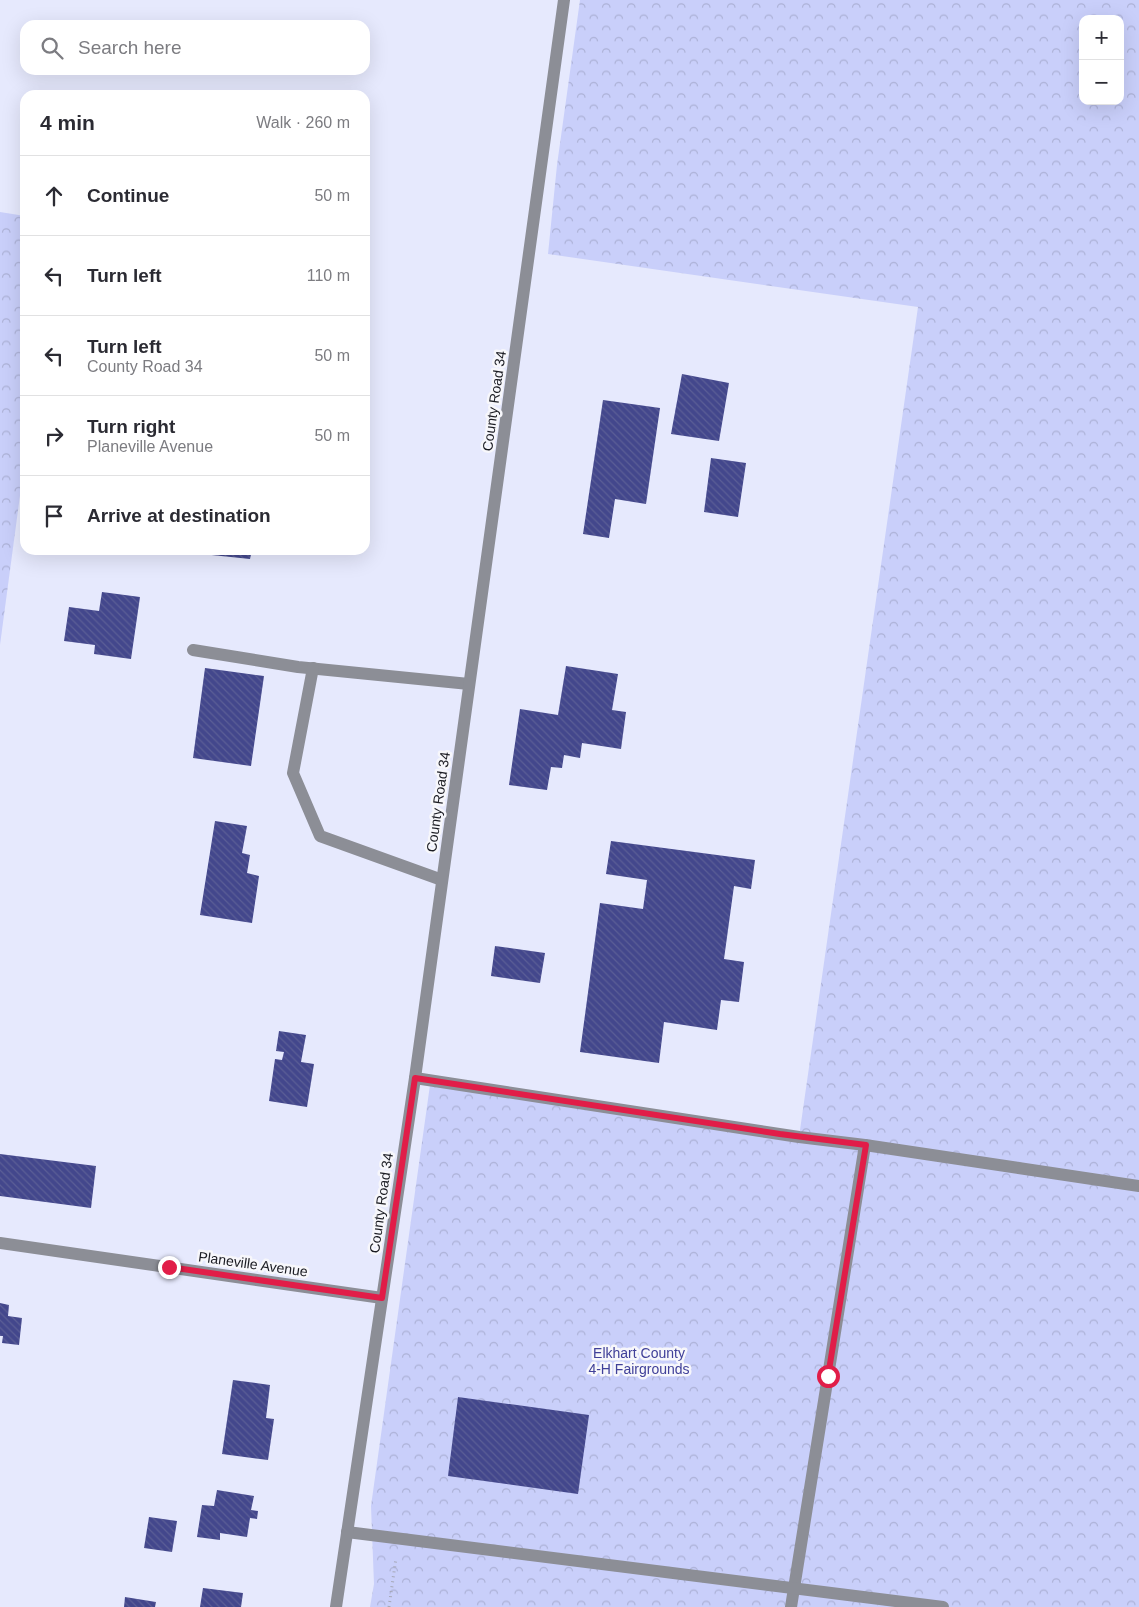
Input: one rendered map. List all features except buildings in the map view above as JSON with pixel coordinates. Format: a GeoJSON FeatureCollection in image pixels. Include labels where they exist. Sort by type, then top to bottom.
{"type":"FeatureCollection","features":[{"type":"Feature","properties":{"kind":"street","name":"County Road 34"},"geometry":{"type":"LineString","coordinates":[[336,1607],[415,1078],[564,0]]}},
{"type":"Feature","properties":{"kind":"street"},"geometry":{"type":"LineString","coordinates":[[193,650],[313,668],[469,684]]}},
{"type":"Feature","properties":{"kind":"street"},"geometry":{"type":"LineString","coordinates":[[313,668],[293,773],[320,836],[442,880]]}},
{"type":"Feature","properties":{"kind":"street"},"geometry":{"type":"LineString","coordinates":[[415,1078],[799,1137],[866,1145],[1139,1186]]}},
{"type":"Feature","properties":{"kind":"street"},"geometry":{"type":"LineString","coordinates":[[791,1607],[866,1145]]}},
{"type":"Feature","properties":{"kind":"street","name":"Planeville Avenue"},"geometry":{"type":"LineString","coordinates":[[0,1243],[382,1298]]}},
{"type":"Feature","properties":{"kind":"street"},"geometry":{"type":"LineString","coordinates":[[347,1532],[942,1607]]}},
{"type":"Feature","properties":{"kind":"path"},"geometry":{"type":"LineString","coordinates":[[389,1607],[400,1538]]}},
{"type":"Feature","properties":{"kind":"green space","name":"Elkhart County 4-H Fairgrounds"},"geometry":{"type":"Polygon","coordinates":[[[580,0],[1139,0],[1139,1607],[370,1607],[374,1584],[371,1506],[430,1085],[799,1137],[918,307],[548,254],[557,165],[580,0]]]}},
{"type":"Feature","properties":{"kind":"green space"},"geometry":{"type":"Polygon","coordinates":[[[0,212],[20,215],[20,495],[0,645],[0,212]]]}},
{"type":"Feature","properties":{"kind":"route"},"geometry":{"type":"LineString","coordinates":[[169,1267],[382,1298],[415,1078],[780,1134],[866,1145],[828,1376]]}}]}
